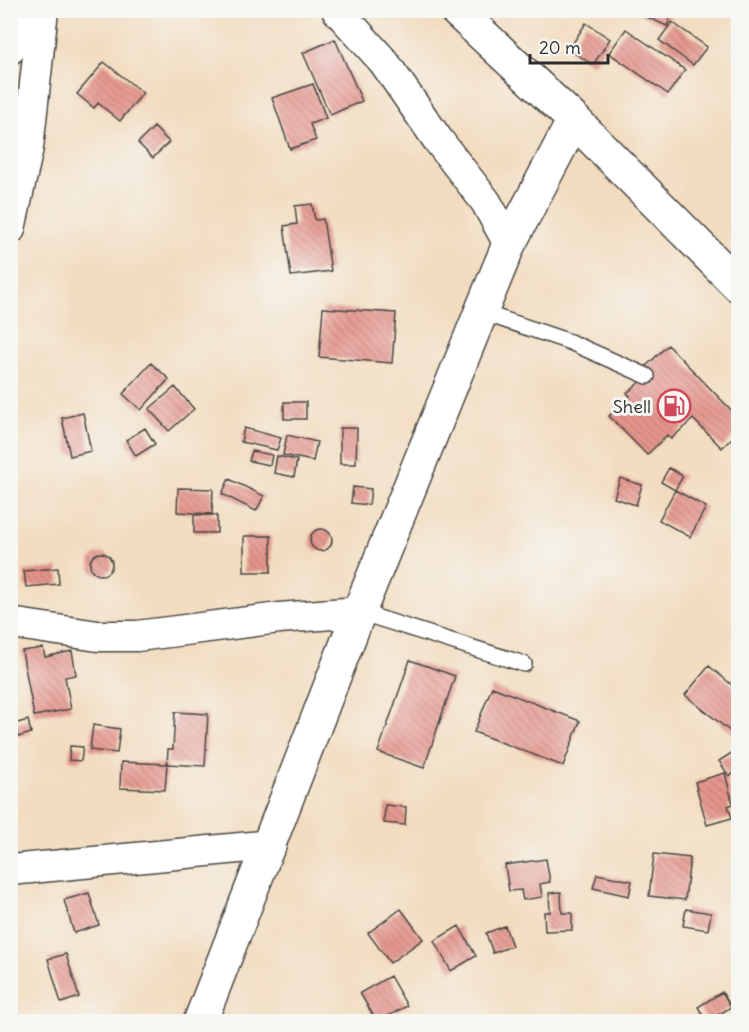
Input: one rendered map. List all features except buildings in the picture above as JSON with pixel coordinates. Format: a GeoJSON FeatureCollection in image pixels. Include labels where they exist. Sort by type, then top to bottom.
{"type":"FeatureCollection","features":[{"type":"Feature","properties":{"kind":"street"},"geometry":{"type":"LineString","coordinates":[[10,49],[42,10]]}},
{"type":"Feature","properties":{"kind":"street"},"geometry":{"type":"LineString","coordinates":[[10,229],[28,148],[42,10]]}},
{"type":"Feature","properties":{"kind":"street"},"geometry":{"type":"LineString","coordinates":[[337,10],[384,62],[438,140],[486,202],[509,244]]}},
{"type":"Feature","properties":{"kind":"street"},"geometry":{"type":"LineString","coordinates":[[456,10],[574,120],[738,285]]}},
{"type":"Feature","properties":{"kind":"street"},"geometry":{"type":"LineString","coordinates":[[200,1022],[271,844],[358,612],[509,244],[574,120]]}},
{"type":"Feature","properties":{"kind":"street"},"geometry":{"type":"LineString","coordinates":[[10,623],[98,636],[138,636],[279,618],[358,612]]}},
{"type":"Feature","properties":{"kind":"street"},"geometry":{"type":"LineString","coordinates":[[10,870],[271,844]]}},
{"type":"Feature","properties":{"kind":"lane"},"geometry":{"type":"LineString","coordinates":[[481,312],[570,342],[647,376]]}},
{"type":"Feature","properties":{"kind":"lane"},"geometry":{"type":"LineString","coordinates":[[358,612],[524,664]]}},
{"type":"Feature","properties":{"kind":"place","name":"Shell"},"geometry":{"type":"Point","coordinates":[674,406]}}]}
